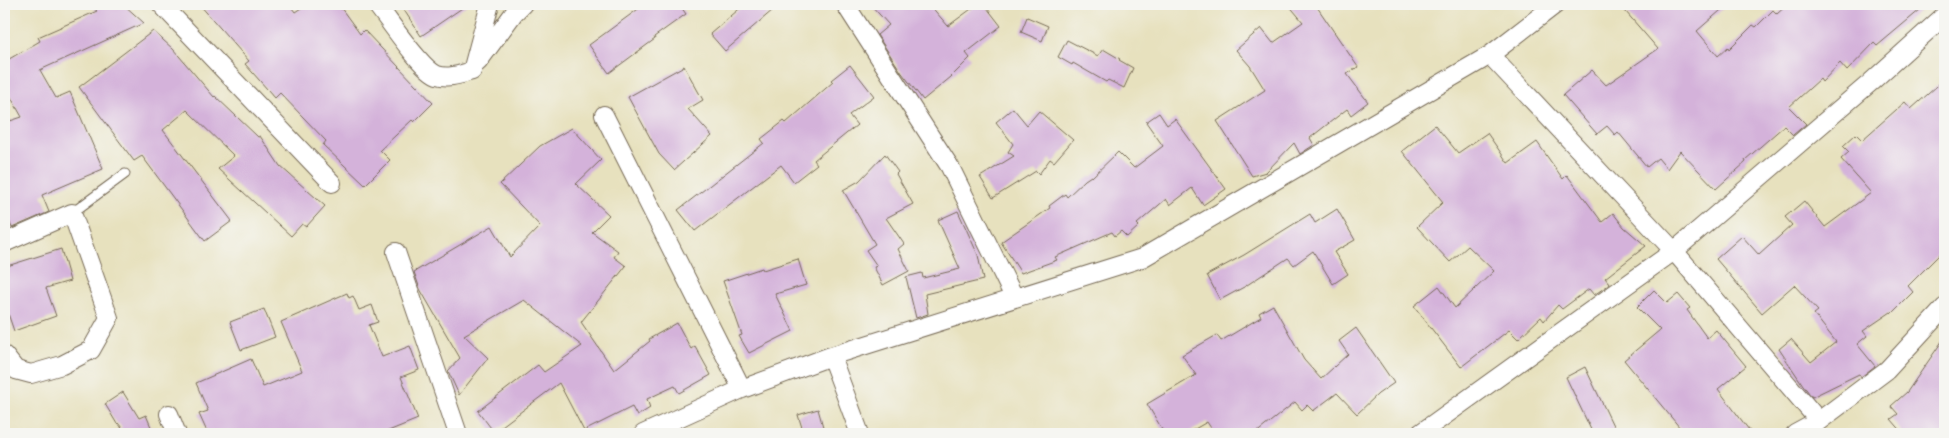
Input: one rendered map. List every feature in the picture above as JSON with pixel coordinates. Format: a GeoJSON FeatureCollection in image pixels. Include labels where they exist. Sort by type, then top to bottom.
{"type":"FeatureCollection","features":[{"type":"Feature","properties":{"kind":"street"},"geometry":{"type":"LineString","coordinates":[[161,4],[332,183]]}},
{"type":"Feature","properties":{"kind":"street"},"geometry":{"type":"LineString","coordinates":[[376,4],[426,68],[438,75],[452,77],[472,70],[514,13],[524,4]]}},
{"type":"Feature","properties":{"kind":"street"},"geometry":{"type":"LineString","coordinates":[[472,70],[490,4]]}},
{"type":"Feature","properties":{"kind":"street"},"geometry":{"type":"LineString","coordinates":[[845,4],[950,167],[1014,297]]}},
{"type":"Feature","properties":{"kind":"street"},"geometry":{"type":"LineString","coordinates":[[643,434],[742,389],[831,356],[1142,258],[1490,55],[1556,4]]}},
{"type":"Feature","properties":{"kind":"street"},"geometry":{"type":"LineString","coordinates":[[1419,434],[1674,251],[1871,82],[1945,15]]}},
{"type":"Feature","properties":{"kind":"street"},"geometry":{"type":"LineString","coordinates":[[1490,55],[1674,251],[1818,421]]}},
{"type":"Feature","properties":{"kind":"street"},"geometry":{"type":"LineString","coordinates":[[604,115],[742,389]]}},
{"type":"Feature","properties":{"kind":"street"},"geometry":{"type":"LineString","coordinates":[[4,243],[72,213],[109,318],[91,350],[62,365],[31,374],[16,370],[4,355]]}},
{"type":"Feature","properties":{"kind":"street"},"geometry":{"type":"LineString","coordinates":[[396,252],[458,434]]}},
{"type":"Feature","properties":{"kind":"street"},"geometry":{"type":"LineString","coordinates":[[1795,434],[1818,421],[1887,370],[1945,307]]}},
{"type":"Feature","properties":{"kind":"street"},"geometry":{"type":"LineString","coordinates":[[831,356],[860,434]]}},
{"type":"Feature","properties":{"kind":"street"},"geometry":{"type":"LineString","coordinates":[[169,414],[177,434]]}},
{"type":"Feature","properties":{"kind":"lane"},"geometry":{"type":"LineString","coordinates":[[72,213],[125,174]]}},
{"type":"Feature","properties":{"kind":"building"},"geometry":{"type":"Polygon","coordinates":[[[89,4],[123,4],[144,23],[40,70],[56,98],[70,92],[103,169],[42,195],[49,212],[12,228],[4,209],[4,123],[22,117],[4,85],[4,62],[40,41],[38,37],[97,11],[89,4]]]}},
{"type":"Feature","properties":{"kind":"building"},"geometry":{"type":"Polygon","coordinates":[[[199,4],[289,4],[295,12],[307,4],[338,4],[360,34],[364,30],[433,103],[414,122],[412,120],[380,150],[390,160],[365,185],[323,145],[326,141],[280,93],[275,98],[245,64],[249,61],[199,4]]]}},
{"type":"Feature","properties":{"kind":"building"},"geometry":{"type":"Polygon","coordinates":[[[400,4],[468,4],[421,36],[400,4]]]}},
{"type":"Feature","properties":{"kind":"building"},"geometry":{"type":"Polygon","coordinates":[[[645,4],[679,4],[686,14],[609,73],[589,45],[645,4]]]}},
{"type":"Feature","properties":{"kind":"building"},"geometry":{"type":"Polygon","coordinates":[[[745,4],[780,4],[725,51],[710,34],[745,4]]]}},
{"type":"Feature","properties":{"kind":"building"},"geometry":{"type":"Polygon","coordinates":[[[870,4],[929,4],[948,26],[978,4],[984,4],[1001,26],[966,53],[970,58],[951,77],[923,100],[902,73],[877,35],[889,25],[870,4]]]}},
{"type":"Feature","properties":{"kind":"building"},"geometry":{"type":"Polygon","coordinates":[[[1288,4],[1315,4],[1358,67],[1347,74],[1368,102],[1351,115],[1347,109],[1310,138],[1314,145],[1300,154],[1294,143],[1266,172],[1252,176],[1217,121],[1265,90],[1250,66],[1236,50],[1261,28],[1273,43],[1303,22],[1288,4]]]}},
{"type":"Feature","properties":{"kind":"building"},"geometry":{"type":"Polygon","coordinates":[[[1619,4],[1728,4],[1697,31],[1718,56],[1728,47],[1729,49],[1753,25],[1756,27],[1773,10],[1777,14],[1788,4],[1927,4],[1877,46],[1874,43],[1847,71],[1840,63],[1822,82],[1820,79],[1789,107],[1806,124],[1793,135],[1784,126],[1745,160],[1746,162],[1716,189],[1680,151],[1667,169],[1658,158],[1647,167],[1618,132],[1615,135],[1607,126],[1597,134],[1563,95],[1592,70],[1606,85],[1658,49],[1619,4]]]}},
{"type":"Feature","properties":{"kind":"building"},"geometry":{"type":"Polygon","coordinates":[[[1027,17],[1048,26],[1042,41],[1021,32],[1027,17]]]}},
{"type":"Feature","properties":{"kind":"building"},"geometry":{"type":"Polygon","coordinates":[[[153,31],[173,49],[214,97],[258,137],[260,136],[280,166],[325,206],[306,227],[302,224],[291,236],[218,169],[234,156],[187,110],[163,130],[232,221],[205,241],[142,156],[134,161],[79,87],[153,31]]]}},
{"type":"Feature","properties":{"kind":"building"},"geometry":{"type":"Polygon","coordinates":[[[1067,40],[1098,56],[1103,49],[1133,68],[1124,88],[1108,80],[1106,82],[1073,63],[1072,65],[1058,57],[1067,40]]]}},
{"type":"Feature","properties":{"kind":"building"},"geometry":{"type":"Polygon","coordinates":[[[850,65],[874,96],[849,115],[857,125],[814,160],[817,164],[794,182],[781,165],[695,231],[678,210],[764,143],[761,139],[784,121],[786,123],[833,82],[831,80],[850,65]]]}},
{"type":"Feature","properties":{"kind":"building"},"geometry":{"type":"Polygon","coordinates":[[[684,66],[703,100],[688,109],[712,136],[674,170],[659,154],[628,97],[684,66]]]}},
{"type":"Feature","properties":{"kind":"building"},"geometry":{"type":"Polygon","coordinates":[[[1945,79],[1945,249],[1908,286],[1913,292],[1892,313],[1863,331],[1867,336],[1857,344],[1875,366],[1861,377],[1859,374],[1812,397],[1779,349],[1791,339],[1811,362],[1836,342],[1814,314],[1818,311],[1794,285],[1762,313],[1716,259],[1742,236],[1759,255],[1792,225],[1785,217],[1804,201],[1825,227],[1871,193],[1841,159],[1849,152],[1843,146],[1856,134],[1862,140],[1905,102],[1911,109],[1945,79]]]}},
{"type":"Feature","properties":{"kind":"building"},"geometry":{"type":"Polygon","coordinates":[[[1013,108],[1027,125],[1039,111],[1073,140],[1054,162],[1050,159],[1039,174],[1036,171],[993,198],[980,177],[1014,156],[1008,152],[1013,144],[996,122],[1013,108]]]}},
{"type":"Feature","properties":{"kind":"building"},"geometry":{"type":"Polygon","coordinates":[[[1159,113],[1167,125],[1175,119],[1226,189],[1203,205],[1192,188],[1170,205],[1166,199],[1137,224],[1139,226],[1127,237],[1121,231],[1115,236],[1112,232],[1055,257],[1057,260],[1021,273],[1001,242],[1050,208],[1049,206],[1065,194],[1067,197],[1085,180],[1092,177],[1118,152],[1134,168],[1163,146],[1146,122],[1159,113]]]}},
{"type":"Feature","properties":{"kind":"building"},"geometry":{"type":"Polygon","coordinates":[[[1435,125],[1458,153],[1487,133],[1508,163],[1537,142],[1563,179],[1567,175],[1602,222],[1613,213],[1624,227],[1646,246],[1605,278],[1610,284],[1594,295],[1589,289],[1562,309],[1558,305],[1544,321],[1541,317],[1518,339],[1509,330],[1461,367],[1414,306],[1439,286],[1455,308],[1494,271],[1468,246],[1450,262],[1417,227],[1443,202],[1402,151],[1435,125]]]}},
{"type":"Feature","properties":{"kind":"building"},"geometry":{"type":"Polygon","coordinates":[[[572,128],[601,160],[576,184],[609,215],[592,232],[618,251],[614,257],[626,266],[581,322],[614,370],[650,341],[649,339],[677,323],[691,349],[695,346],[711,375],[679,393],[675,386],[647,399],[650,408],[637,416],[632,407],[584,431],[559,383],[494,432],[478,411],[538,365],[544,372],[582,346],[524,300],[464,335],[488,358],[459,395],[448,371],[460,358],[420,289],[414,272],[492,226],[510,257],[540,226],[500,184],[540,146],[572,128]]]}},
{"type":"Feature","properties":{"kind":"building"},"geometry":{"type":"Polygon","coordinates":[[[885,154],[898,172],[896,174],[913,204],[886,218],[904,244],[898,249],[909,271],[883,285],[874,267],[877,266],[866,250],[875,244],[843,190],[859,181],[885,154]]]}},
{"type":"Feature","properties":{"kind":"building"},"geometry":{"type":"Polygon","coordinates":[[[1337,209],[1355,240],[1334,252],[1348,274],[1333,284],[1313,251],[1294,265],[1288,258],[1244,287],[1220,300],[1207,275],[1244,255],[1310,214],[1315,223],[1337,209]]]}},
{"type":"Feature","properties":{"kind":"building"},"geometry":{"type":"Polygon","coordinates":[[[958,211],[978,255],[983,280],[925,294],[928,314],[916,318],[906,277],[922,273],[923,278],[960,269],[938,220],[958,211]]]}},
{"type":"Feature","properties":{"kind":"building"},"geometry":{"type":"Polygon","coordinates":[[[61,249],[70,281],[46,288],[56,316],[14,331],[4,302],[4,267],[61,249]]]}},
{"type":"Feature","properties":{"kind":"building"},"geometry":{"type":"Polygon","coordinates":[[[798,259],[806,285],[775,294],[793,331],[749,353],[739,336],[742,335],[723,281],[798,259]]]}},
{"type":"Feature","properties":{"kind":"building"},"geometry":{"type":"Polygon","coordinates":[[[1654,290],[1667,303],[1678,294],[1690,308],[1687,310],[1707,338],[1716,330],[1746,366],[1718,389],[1752,434],[1685,434],[1624,360],[1660,330],[1637,307],[1654,290]]]}},
{"type":"Feature","properties":{"kind":"building"},"geometry":{"type":"Polygon","coordinates":[[[347,293],[349,298],[353,296],[359,310],[372,305],[378,322],[369,325],[382,357],[410,346],[419,370],[401,377],[418,419],[381,434],[208,434],[199,414],[208,411],[196,383],[251,359],[263,387],[302,371],[281,322],[347,293]]]}},
{"type":"Feature","properties":{"kind":"building"},"geometry":{"type":"Polygon","coordinates":[[[1273,305],[1304,360],[1321,379],[1348,354],[1339,341],[1356,328],[1394,383],[1378,394],[1357,414],[1337,393],[1313,411],[1307,405],[1302,410],[1295,402],[1255,434],[1215,434],[1207,422],[1186,434],[1165,434],[1147,404],[1196,375],[1182,355],[1217,335],[1221,341],[1261,317],[1259,313],[1273,305]]]}},
{"type":"Feature","properties":{"kind":"building"},"geometry":{"type":"Polygon","coordinates":[[[264,309],[275,337],[241,350],[230,322],[264,309]]]}},
{"type":"Feature","properties":{"kind":"building"},"geometry":{"type":"Polygon","coordinates":[[[1945,337],[1945,434],[1904,434],[1891,419],[1898,414],[1891,406],[1907,392],[1945,337]]]}},
{"type":"Feature","properties":{"kind":"building"},"geometry":{"type":"Polygon","coordinates":[[[1585,367],[1617,434],[1593,434],[1566,377],[1585,367]]]}},
{"type":"Feature","properties":{"kind":"building"},"geometry":{"type":"Polygon","coordinates":[[[123,392],[139,418],[146,415],[154,434],[112,434],[122,428],[117,424],[105,404],[123,392]]]}},
{"type":"Feature","properties":{"kind":"building"},"geometry":{"type":"Polygon","coordinates":[[[818,409],[825,434],[804,434],[798,415],[818,409]]]}}]}
